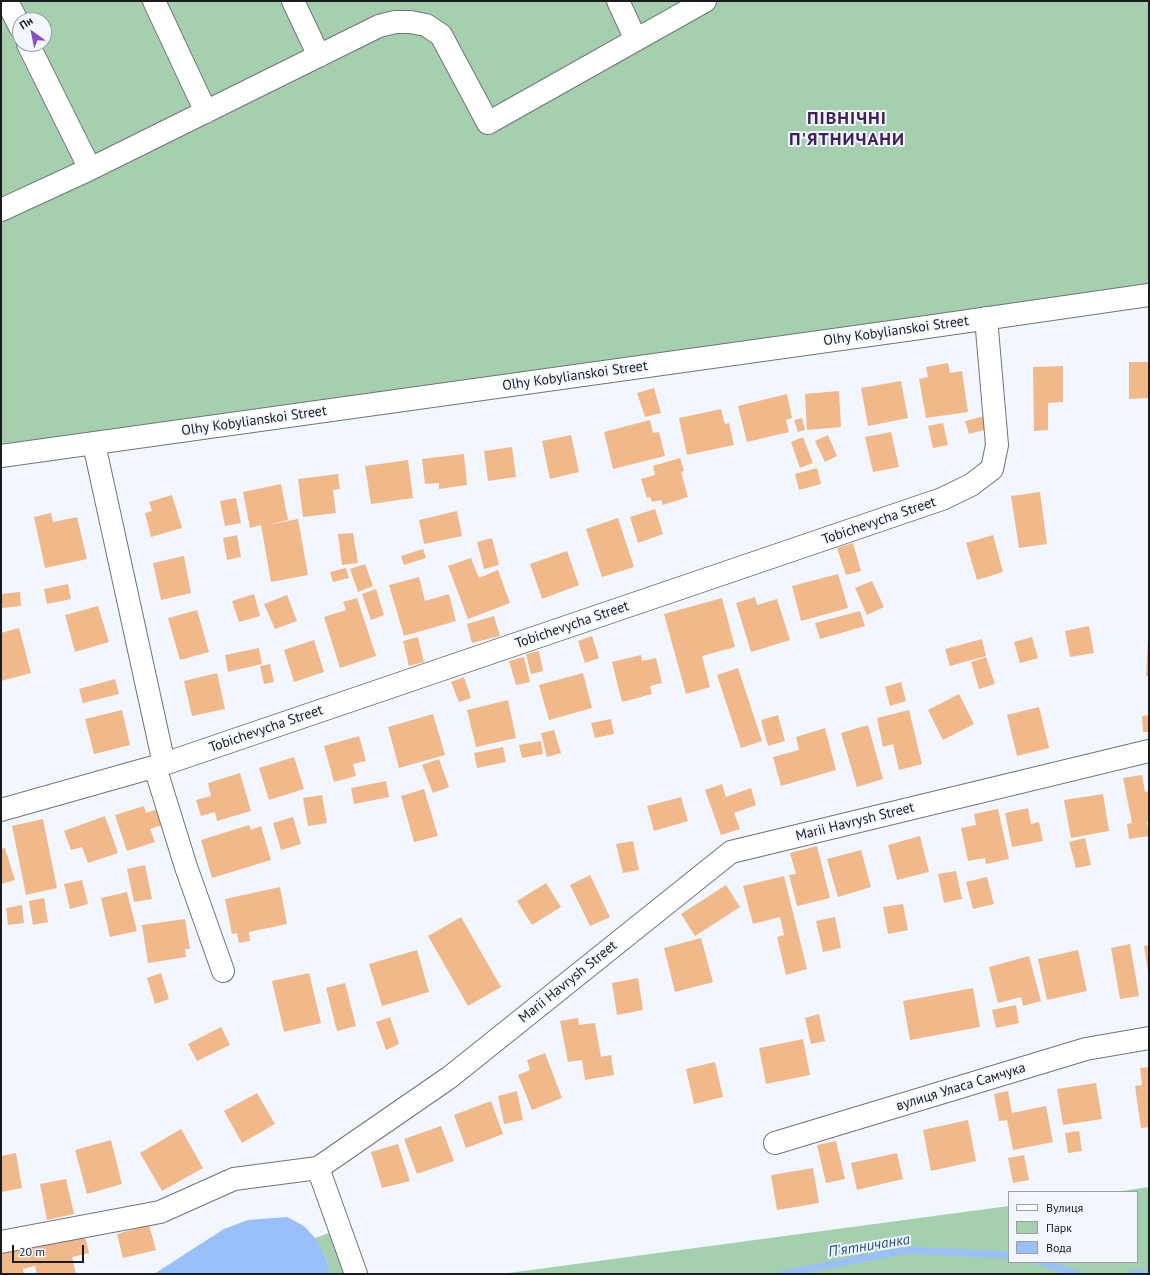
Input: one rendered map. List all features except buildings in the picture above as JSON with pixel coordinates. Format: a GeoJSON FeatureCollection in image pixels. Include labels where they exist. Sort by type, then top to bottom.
{"type":"FeatureCollection","features":[{"type":"Feature","properties":{"kind":"street"},"geometry":{"type":"LineString","coordinates":[[7,1],[12,12]]}},
{"type":"Feature","properties":{"kind":"street"},"geometry":{"type":"LineString","coordinates":[[154,1],[206,112]]}},
{"type":"Feature","properties":{"kind":"street"},"geometry":{"type":"LineString","coordinates":[[293,1],[319,56]]}},
{"type":"Feature","properties":{"kind":"street"},"geometry":{"type":"LineString","coordinates":[[618,1],[636,40]]}},
{"type":"Feature","properties":{"kind":"street"},"geometry":{"type":"LineString","coordinates":[[1,210],[90,169],[379,26],[395,22],[410,22],[426,25],[441,36],[488,123],[705,1]]}},
{"type":"Feature","properties":{"kind":"street"},"geometry":{"type":"LineString","coordinates":[[32,52],[90,169]]}},
{"type":"Feature","properties":{"kind":"street","name":"Olhy Kobylianskoi Street"},"geometry":{"type":"LineString","coordinates":[[1,456],[1149,295]]}},
{"type":"Feature","properties":{"kind":"street","name":"Tobichevycha Street"},"geometry":{"type":"LineString","coordinates":[[1,810],[160,765],[942,499],[971,485],[992,469],[997,445],[986,318]]}},
{"type":"Feature","properties":{"kind":"street"},"geometry":{"type":"LineString","coordinates":[[94,444],[160,765],[186,867],[223,971]]}},
{"type":"Feature","properties":{"kind":"street","name":"Marii Havrysh Street"},"geometry":{"type":"LineString","coordinates":[[1,1242],[160,1212],[234,1178],[318,1168],[450,1076],[731,852],[1149,751]]}},
{"type":"Feature","properties":{"kind":"street","name":"вулиця Уласа Самчука"},"geometry":{"type":"LineString","coordinates":[[775,1143],[1086,1049],[1149,1038]]}},
{"type":"Feature","properties":{"kind":"street"},"geometry":{"type":"LineString","coordinates":[[318,1168],[356,1274]]}},
{"type":"Feature","properties":{"kind":"green space"},"geometry":{"type":"Polygon","coordinates":[[[1,1],[1149,1],[1149,295],[1,456],[1,1]]]}},
{"type":"Feature","properties":{"kind":"green space"},"geometry":{"type":"Polygon","coordinates":[[[1149,1187],[1149,1274],[501,1274],[1008,1206],[1008,1263],[1138,1263],[1138,1191],[1122,1191],[1149,1187]]]}},
{"type":"Feature","properties":{"kind":"green space"},"geometry":{"type":"Polygon","coordinates":[[[340,1229],[356,1274],[331,1274],[325,1255],[312,1235],[315,1238],[340,1229]]]}},
{"type":"Feature","properties":{"kind":"water"},"geometry":{"type":"Polygon","coordinates":[[[287,1217],[304,1226],[315,1238],[325,1255],[331,1274],[154,1274],[224,1229],[248,1220],[287,1217]]]}},
{"type":"Feature","properties":{"kind":"waterway","name":"П'ятничанка"},"geometry":{"type":"LineString","coordinates":[[782,1274],[907,1250],[1008,1255]]}},
{"type":"Feature","properties":{"kind":"waterway","name":"П'ятничанка"},"geometry":{"type":"LineString","coordinates":[[1043,1263],[1077,1274]]}},
{"type":"Feature","properties":{"kind":"waterway","name":"П'ятничанка"},"geometry":{"type":"LineString","coordinates":[[1132,1274],[1149,1273]]}},
{"type":"Feature","properties":{"kind":"district","name":"ПІВНІЧНІ П'ЯТНИЧАНИ"},"geometry":{"type":"Point","coordinates":[847,129]}}]}
